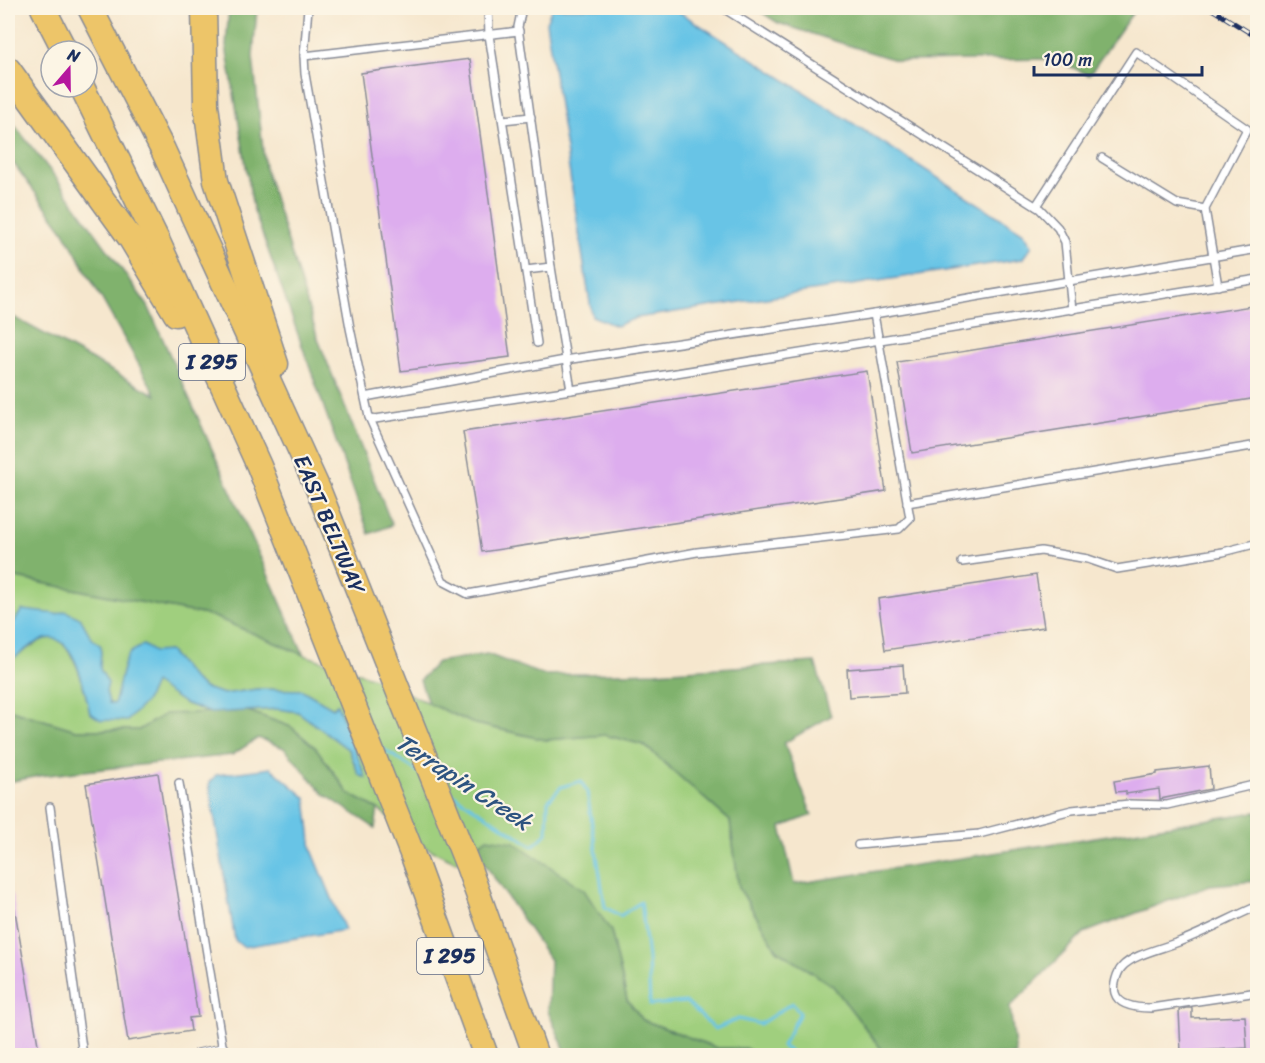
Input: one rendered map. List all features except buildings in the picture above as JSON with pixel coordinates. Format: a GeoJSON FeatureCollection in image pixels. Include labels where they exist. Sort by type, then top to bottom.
{"type":"FeatureCollection","features":[{"type":"Feature","properties":{"kind":"highway"},"geometry":{"type":"LineString","coordinates":[[43,8],[59,39]]}},
{"type":"Feature","properties":{"kind":"highway","name":"EAST BELTWAY"},"geometry":{"type":"LineString","coordinates":[[90,8],[163,150],[318,489],[468,866],[536,1056]]}},
{"type":"Feature","properties":{"kind":"highway"},"geometry":{"type":"LineString","coordinates":[[204,8],[206,105],[216,181],[318,489]]}},
{"type":"Feature","properties":{"kind":"highway"},"geometry":{"type":"LineString","coordinates":[[8,69],[131,239],[229,400]]}},
{"type":"Feature","properties":{"kind":"highway","name":"EAST BELTWAY"},"geometry":{"type":"LineString","coordinates":[[88,99],[158,242],[259,466],[413,856],[486,1056]]}},
{"type":"Feature","properties":{"kind":"street"},"geometry":{"type":"LineString","coordinates":[[199,1056],[223,1051]]}},
{"type":"Feature","properties":{"kind":"lane"},"geometry":{"type":"LineString","coordinates":[[308,8],[304,56],[307,85],[350,328],[369,417],[443,580],[468,594],[697,552],[899,529],[910,518],[874,314]]}},
{"type":"Feature","properties":{"kind":"lane"},"geometry":{"type":"LineString","coordinates":[[488,8],[489,35],[537,343]]}},
{"type":"Feature","properties":{"kind":"lane"},"geometry":{"type":"LineString","coordinates":[[522,8],[519,31],[551,267],[571,390]]}},
{"type":"Feature","properties":{"kind":"lane"},"geometry":{"type":"LineString","coordinates":[[723,8],[1036,206],[1058,228],[1065,242],[1072,310]]}},
{"type":"Feature","properties":{"kind":"lane"},"geometry":{"type":"LineString","coordinates":[[304,56],[519,31]]}},
{"type":"Feature","properties":{"kind":"lane"},"geometry":{"type":"LineString","coordinates":[[1036,206],[1136,52],[1247,129],[1205,209],[1218,286]]}},
{"type":"Feature","properties":{"kind":"lane"},"geometry":{"type":"LineString","coordinates":[[503,120],[531,117]]}},
{"type":"Feature","properties":{"kind":"lane"},"geometry":{"type":"LineString","coordinates":[[1102,158],[1177,204],[1205,209]]}},
{"type":"Feature","properties":{"kind":"lane"},"geometry":{"type":"LineString","coordinates":[[365,397],[565,360],[874,314],[1257,249]]}},
{"type":"Feature","properties":{"kind":"lane"},"geometry":{"type":"LineString","coordinates":[[526,270],[551,267]]}},
{"type":"Feature","properties":{"kind":"lane"},"geometry":{"type":"LineString","coordinates":[[369,417],[375,419],[571,390],[1257,279]]}},
{"type":"Feature","properties":{"kind":"lane"},"geometry":{"type":"LineString","coordinates":[[907,502],[1257,446]]}},
{"type":"Feature","properties":{"kind":"lane"},"geometry":{"type":"LineString","coordinates":[[963,561],[1041,551],[1088,559],[1117,569],[1223,552],[1257,543]]}},
{"type":"Feature","properties":{"kind":"lane"},"geometry":{"type":"LineString","coordinates":[[179,783],[223,1051]]}},
{"type":"Feature","properties":{"kind":"lane"},"geometry":{"type":"LineString","coordinates":[[858,845],[979,834],[1072,810],[1129,804],[1167,805],[1257,784]]}},
{"type":"Feature","properties":{"kind":"lane"},"geometry":{"type":"LineString","coordinates":[[50,807],[83,1056]]}},
{"type":"Feature","properties":{"kind":"lane"},"geometry":{"type":"LineString","coordinates":[[1257,906],[1183,941],[1131,960],[1122,966],[1114,991],[1116,997],[1136,1008],[1151,1008],[1257,993]]}},
{"type":"Feature","properties":{"kind":"green space"},"geometry":{"type":"Polygon","coordinates":[[[229,8],[257,8],[253,57],[265,168],[318,339],[392,525],[369,534],[253,208],[226,46],[229,8]]]}},
{"type":"Feature","properties":{"kind":"green space"},"geometry":{"type":"Polygon","coordinates":[[[755,8],[1136,8],[1089,75],[1053,59],[898,61],[778,23],[755,8]]]}},
{"type":"Feature","properties":{"kind":"green space"},"geometry":{"type":"Polygon","coordinates":[[[8,117],[56,178],[148,306],[304,655],[212,616],[17,578],[8,572],[8,314],[156,395],[63,230],[8,156],[8,117]]]}},
{"type":"Feature","properties":{"kind":"green space"},"geometry":{"type":"Polygon","coordinates":[[[8,572],[17,578],[212,616],[304,655],[374,678],[472,723],[546,740],[605,735],[644,745],[730,821],[739,888],[777,950],[833,986],[886,1055],[758,1055],[744,1048],[717,1048],[643,1020],[627,1000],[611,931],[487,838],[457,862],[427,848],[378,809],[349,794],[316,748],[291,727],[248,711],[278,709],[298,712],[349,750],[359,775],[337,704],[333,708],[302,690],[257,689],[224,694],[204,688],[169,651],[122,671],[114,705],[109,703],[106,691],[108,683],[100,669],[101,646],[92,639],[80,618],[22,610],[14,622],[8,625],[8,572]]]}},
{"type":"Feature","properties":{"kind":"green space"},"geometry":{"type":"Polygon","coordinates":[[[56,638],[64,645],[75,662],[90,713],[146,701],[154,682],[184,703],[211,713],[165,714],[139,730],[76,730],[8,709],[8,661],[43,639],[56,638]]]}},
{"type":"Feature","properties":{"kind":"green space"},"geometry":{"type":"Polygon","coordinates":[[[487,654],[543,675],[655,672],[815,662],[831,716],[784,743],[812,815],[781,827],[794,884],[1257,812],[1257,881],[1210,885],[1084,933],[1010,1007],[1016,1055],[886,1055],[833,986],[777,950],[739,888],[730,821],[644,745],[605,735],[546,740],[472,723],[428,703],[420,680],[437,662],[487,654]]]}},
{"type":"Feature","properties":{"kind":"green space"},"geometry":{"type":"Polygon","coordinates":[[[8,709],[76,730],[139,730],[165,714],[248,711],[291,727],[316,748],[349,794],[378,809],[375,828],[324,794],[284,748],[258,738],[232,755],[39,776],[8,782],[8,709]]]}},
{"type":"Feature","properties":{"kind":"green space"},"geometry":{"type":"Polygon","coordinates":[[[487,838],[514,842],[584,890],[611,931],[627,1000],[643,1020],[717,1048],[745,1048],[758,1055],[567,1055],[548,1011],[550,960],[474,848],[487,838]]]}},
{"type":"Feature","properties":{"kind":"water"},"geometry":{"type":"Polygon","coordinates":[[[552,8],[673,8],[1024,233],[1032,246],[1022,259],[636,318],[616,326],[592,316],[546,22],[552,8]]]}},
{"type":"Feature","properties":{"kind":"water"},"geometry":{"type":"Polygon","coordinates":[[[22,610],[57,614],[65,611],[80,618],[92,639],[101,646],[100,669],[108,683],[106,691],[109,703],[114,704],[127,657],[143,645],[154,652],[169,651],[204,688],[224,694],[257,689],[302,690],[333,708],[337,704],[366,778],[359,775],[349,750],[298,712],[278,709],[211,713],[184,703],[154,683],[146,701],[127,721],[101,720],[90,713],[77,665],[64,644],[55,639],[45,639],[8,661],[8,625],[14,622],[22,610]]]}},
{"type":"Feature","properties":{"kind":"water"},"geometry":{"type":"Polygon","coordinates":[[[271,768],[306,798],[312,850],[345,930],[243,947],[235,940],[209,784],[216,775],[271,768]]]}},
{"type":"Feature","properties":{"kind":"waterway","name":"Terrapin Creek"},"geometry":{"type":"LineString","coordinates":[[383,749],[420,773]]}},
{"type":"Feature","properties":{"kind":"waterway","name":"Terrapin Creek"},"geometry":{"type":"LineString","coordinates":[[451,793],[533,846],[547,833],[548,801],[561,787],[581,781],[587,792],[605,907],[620,916],[641,902],[648,958],[650,1005],[686,1002],[715,1029],[738,1019],[760,1024],[792,1003],[800,1013],[782,1046],[796,1056]]}},
{"type":"Feature","properties":{"kind":"waterway","name":"Terrapin Creek"},"geometry":{"type":"LineString","coordinates":[[804,1056],[817,1053],[819,1056]]}},
{"type":"Feature","properties":{"kind":"railway"},"geometry":{"type":"LineString","coordinates":[[1210,8],[1258,38]]}}]}
